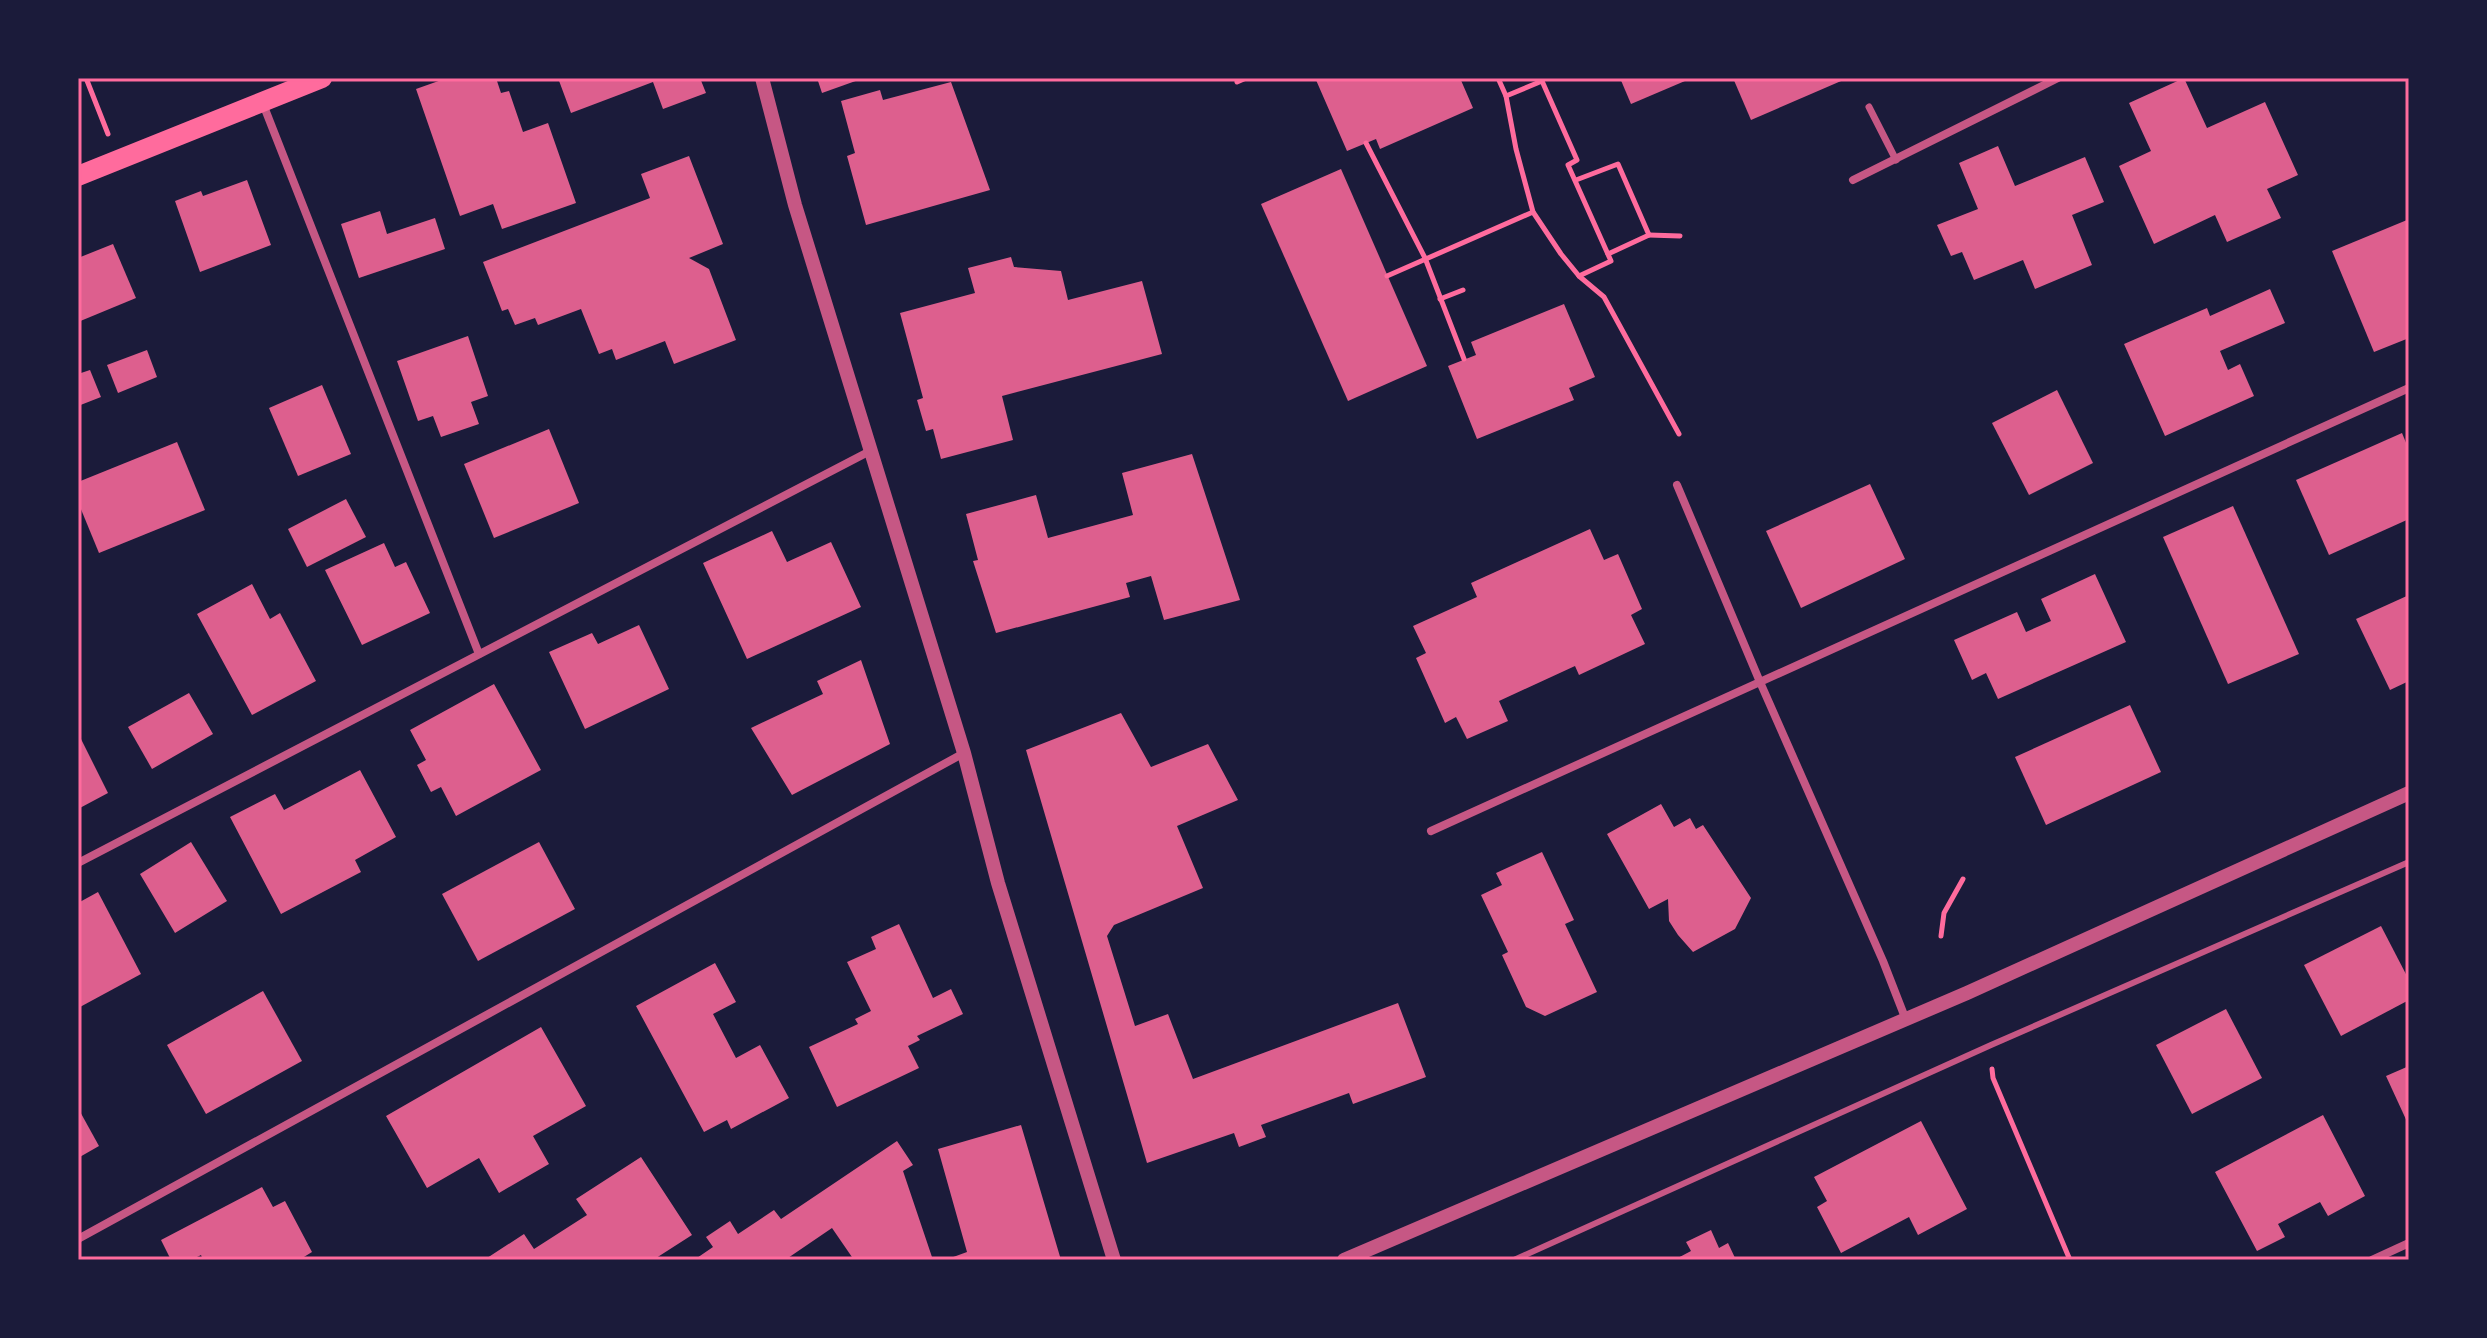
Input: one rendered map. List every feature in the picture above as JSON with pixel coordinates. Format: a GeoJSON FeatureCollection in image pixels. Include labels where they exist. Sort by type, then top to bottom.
{"type":"FeatureCollection","features":[{"type":"Feature","properties":{"kind":"main road"},"geometry":{"type":"LineString","coordinates":[[78,176],[322,78]]}},
{"type":"Feature","properties":{"kind":"street"},"geometry":{"type":"LineString","coordinates":[[1853,180],[2058,78]]}},
{"type":"Feature","properties":{"kind":"street"},"geometry":{"type":"LineString","coordinates":[[762,79],[795,205],[964,753],[998,883],[1114,1260]]}},
{"type":"Feature","properties":{"kind":"street"},"geometry":{"type":"LineString","coordinates":[[263,103],[479,654]]}},
{"type":"Feature","properties":{"kind":"street"},"geometry":{"type":"LineString","coordinates":[[1869,107],[1896,160]]}},
{"type":"Feature","properties":{"kind":"street"},"geometry":{"type":"LineString","coordinates":[[1431,831],[2409,388]]}},
{"type":"Feature","properties":{"kind":"street"},"geometry":{"type":"LineString","coordinates":[[78,863],[872,450]]}},
{"type":"Feature","properties":{"kind":"street"},"geometry":{"type":"LineString","coordinates":[[1677,485],[1906,1020]]}},
{"type":"Feature","properties":{"kind":"street"},"geometry":{"type":"LineString","coordinates":[[78,1239],[964,753]]}},
{"type":"Feature","properties":{"kind":"street"},"geometry":{"type":"LineString","coordinates":[[1344,1260],[1906,1020],[2409,793]]}},
{"type":"Feature","properties":{"kind":"street"},"geometry":{"type":"LineString","coordinates":[[2372,1260],[2409,1243]]}},
{"type":"Feature","properties":{"kind":"lane"},"geometry":{"type":"LineString","coordinates":[[1514,1260],[1991,1045],[2409,862]]}},
{"type":"Feature","properties":{"kind":"path"},"geometry":{"type":"LineString","coordinates":[[86,78],[109,135]]}},
{"type":"Feature","properties":{"kind":"path"},"geometry":{"type":"LineString","coordinates":[[1237,82],[1246,78]]}},
{"type":"Feature","properties":{"kind":"path"},"geometry":{"type":"LineString","coordinates":[[1498,78],[1506,96],[1533,212],[1579,276],[1604,297],[1679,434]]}},
{"type":"Feature","properties":{"kind":"path"},"geometry":{"type":"LineString","coordinates":[[1506,96],[1542,81],[1577,160],[1568,165],[1611,261],[1579,276]]}},
{"type":"Feature","properties":{"kind":"path"},"geometry":{"type":"LineString","coordinates":[[1366,143],[1425,258],[1464,359]]}},
{"type":"Feature","properties":{"kind":"path"},"geometry":{"type":"LineString","coordinates":[[1576,180],[1618,164],[1649,235]]}},
{"type":"Feature","properties":{"kind":"path"},"geometry":{"type":"LineString","coordinates":[[1387,276],[1533,212]]}},
{"type":"Feature","properties":{"kind":"path"},"geometry":{"type":"LineString","coordinates":[[1608,254],[1649,235],[1680,236]]}},
{"type":"Feature","properties":{"kind":"path"},"geometry":{"type":"LineString","coordinates":[[1440,299],[1463,290]]}},
{"type":"Feature","properties":{"kind":"path"},"geometry":{"type":"LineString","coordinates":[[1941,936],[1944,913],[1963,879]]}},
{"type":"Feature","properties":{"kind":"path"},"geometry":{"type":"LineString","coordinates":[[1991,1045],[1993,1078],[2070,1260]]}},
{"type":"Feature","properties":{"kind":"building"},"geometry":{"type":"Polygon","coordinates":[[[447,78],[496,78],[501,93],[509,91],[523,132],[548,123],[576,203],[502,229],[493,204],[460,216],[416,89],[447,78]]]}},
{"type":"Feature","properties":{"kind":"building"},"geometry":{"type":"Polygon","coordinates":[[[558,78],[700,78],[706,93],[663,109],[653,82],[571,113],[558,78]]]}},
{"type":"Feature","properties":{"kind":"building"},"geometry":{"type":"Polygon","coordinates":[[[817,78],[864,78],[822,93],[817,78]]]}},
{"type":"Feature","properties":{"kind":"building"},"geometry":{"type":"Polygon","coordinates":[[[1460,78],[1473,108],[1380,149],[1376,139],[1347,151],[1316,80],[1460,78]]]}},
{"type":"Feature","properties":{"kind":"building"},"geometry":{"type":"Polygon","coordinates":[[[1620,78],[1692,78],[1631,104],[1620,78]]]}},
{"type":"Feature","properties":{"kind":"building"},"geometry":{"type":"Polygon","coordinates":[[[1733,78],[1848,78],[1751,120],[1733,78]]]}},
{"type":"Feature","properties":{"kind":"building"},"geometry":{"type":"Polygon","coordinates":[[[2184,78],[2207,128],[2265,102],[2298,175],[2267,189],[2281,218],[2227,242],[2215,215],[2154,244],[2119,166],[2151,151],[2129,103],[2184,78]]]}},
{"type":"Feature","properties":{"kind":"building"},"geometry":{"type":"Polygon","coordinates":[[[951,82],[990,190],[866,225],[847,156],[855,153],[841,101],[880,90],[883,100],[951,82]]]}},
{"type":"Feature","properties":{"kind":"building"},"geometry":{"type":"Polygon","coordinates":[[[1998,146],[2015,186],[2085,157],[2104,202],[2072,215],[2092,265],[2035,289],[2023,260],[1974,280],[1962,252],[1951,256],[1937,225],[1978,209],[1959,163],[1998,146]]]}},
{"type":"Feature","properties":{"kind":"building"},"geometry":{"type":"Polygon","coordinates":[[[689,156],[723,244],[689,258],[709,269],[736,340],[674,364],[665,341],[616,360],[612,349],[599,354],[581,309],[538,325],[535,318],[515,325],[508,309],[502,311],[483,262],[650,198],[641,174],[689,156]]]}},
{"type":"Feature","properties":{"kind":"building"},"geometry":{"type":"Polygon","coordinates":[[[1341,169],[1427,366],[1348,401],[1261,204],[1341,169]]]}},
{"type":"Feature","properties":{"kind":"building"},"geometry":{"type":"Polygon","coordinates":[[[247,180],[271,245],[200,272],[175,201],[201,191],[203,196],[247,180]]]}},
{"type":"Feature","properties":{"kind":"building"},"geometry":{"type":"Polygon","coordinates":[[[380,211],[387,234],[435,218],[445,249],[359,278],[341,224],[380,211]]]}},
{"type":"Feature","properties":{"kind":"building"},"geometry":{"type":"Polygon","coordinates":[[[2407,220],[2409,338],[2374,352],[2332,251],[2407,220]]]}},
{"type":"Feature","properties":{"kind":"building"},"geometry":{"type":"Polygon","coordinates":[[[113,244],[136,298],[78,322],[78,258],[113,244]]]}},
{"type":"Feature","properties":{"kind":"building"},"geometry":{"type":"Polygon","coordinates":[[[1011,257],[1014,267],[1061,271],[1068,300],[1142,281],[1162,354],[1002,396],[1013,440],[941,459],[933,429],[926,431],[917,400],[923,398],[900,313],[975,293],[968,268],[1011,257]]]}},
{"type":"Feature","properties":{"kind":"building"},"geometry":{"type":"Polygon","coordinates":[[[2270,289],[2285,323],[2220,351],[2228,370],[2240,364],[2254,396],[2165,436],[2124,344],[2207,308],[2210,316],[2270,289]]]}},
{"type":"Feature","properties":{"kind":"building"},"geometry":{"type":"Polygon","coordinates":[[[1564,304],[1595,377],[1569,388],[1574,400],[1477,439],[1448,366],[1476,355],[1471,342],[1564,304]]]}},
{"type":"Feature","properties":{"kind":"building"},"geometry":{"type":"Polygon","coordinates":[[[468,336],[488,396],[471,402],[479,424],[441,437],[433,416],[418,421],[397,361],[468,336]]]}},
{"type":"Feature","properties":{"kind":"building"},"geometry":{"type":"Polygon","coordinates":[[[147,350],[157,377],[118,393],[107,365],[147,350]]]}},
{"type":"Feature","properties":{"kind":"building"},"geometry":{"type":"Polygon","coordinates":[[[90,370],[101,397],[78,406],[78,374],[90,370]]]}},
{"type":"Feature","properties":{"kind":"building"},"geometry":{"type":"Polygon","coordinates":[[[322,385],[351,454],[298,476],[269,408],[322,385]]]}},
{"type":"Feature","properties":{"kind":"building"},"geometry":{"type":"Polygon","coordinates":[[[2057,390],[2093,463],[2029,495],[1992,423],[2057,390]]]}},
{"type":"Feature","properties":{"kind":"building"},"geometry":{"type":"Polygon","coordinates":[[[549,429],[579,503],[494,538],[464,464],[549,429]]]}},
{"type":"Feature","properties":{"kind":"building"},"geometry":{"type":"Polygon","coordinates":[[[2402,433],[2409,450],[2409,519],[2329,555],[2296,480],[2402,433]]]}},
{"type":"Feature","properties":{"kind":"building"},"geometry":{"type":"Polygon","coordinates":[[[177,442],[205,510],[99,553],[78,502],[78,482],[177,442]]]}},
{"type":"Feature","properties":{"kind":"building"},"geometry":{"type":"Polygon","coordinates":[[[1192,454],[1240,600],[1164,620],[1151,576],[1126,583],[1130,597],[996,633],[973,561],[978,560],[966,514],[1036,495],[1048,538],[1133,515],[1122,473],[1192,454]]]}},
{"type":"Feature","properties":{"kind":"building"},"geometry":{"type":"Polygon","coordinates":[[[1870,484],[1905,559],[1801,608],[1766,531],[1870,484]]]}},
{"type":"Feature","properties":{"kind":"building"},"geometry":{"type":"Polygon","coordinates":[[[346,499],[366,537],[307,567],[288,529],[346,499]]]}},
{"type":"Feature","properties":{"kind":"building"},"geometry":{"type":"Polygon","coordinates":[[[2233,506],[2299,654],[2228,684],[2163,537],[2233,506]]]}},
{"type":"Feature","properties":{"kind":"building"},"geometry":{"type":"Polygon","coordinates":[[[1590,529],[1604,560],[1618,554],[1642,609],[1631,615],[1645,644],[1579,675],[1575,666],[1499,701],[1508,721],[1467,739],[1456,717],[1445,723],[1416,658],[1426,653],[1413,626],[1477,597],[1471,583],[1590,529]]]}},
{"type":"Feature","properties":{"kind":"building"},"geometry":{"type":"Polygon","coordinates":[[[772,531],[787,562],[831,542],[861,607],[747,659],[703,563],[772,531]]]}},
{"type":"Feature","properties":{"kind":"building"},"geometry":{"type":"Polygon","coordinates":[[[384,543],[395,567],[406,562],[430,613],[362,645],[325,570],[384,543]]]}},
{"type":"Feature","properties":{"kind":"building"},"geometry":{"type":"Polygon","coordinates":[[[2095,574],[2126,642],[1998,699],[1986,673],[1972,680],[1954,640],[2017,612],[2026,632],[2051,621],[2041,599],[2095,574]]]}},
{"type":"Feature","properties":{"kind":"building"},"geometry":{"type":"Polygon","coordinates":[[[252,584],[270,619],[280,613],[316,681],[252,715],[197,614],[252,584]]]}},
{"type":"Feature","properties":{"kind":"building"},"geometry":{"type":"Polygon","coordinates":[[[2409,595],[2409,681],[2390,690],[2356,619],[2409,595]]]}},
{"type":"Feature","properties":{"kind":"building"},"geometry":{"type":"Polygon","coordinates":[[[639,625],[669,689],[585,729],[549,652],[592,633],[598,644],[639,625]]]}},
{"type":"Feature","properties":{"kind":"building"},"geometry":{"type":"Polygon","coordinates":[[[861,660],[890,744],[792,795],[751,728],[823,694],[817,681],[861,660]]]}},
{"type":"Feature","properties":{"kind":"building"},"geometry":{"type":"Polygon","coordinates":[[[494,684],[541,770],[456,816],[441,787],[431,792],[417,765],[426,760],[410,730],[494,684]]]}},
{"type":"Feature","properties":{"kind":"building"},"geometry":{"type":"Polygon","coordinates":[[[189,693],[213,734],[152,769],[128,727],[189,693]]]}},
{"type":"Feature","properties":{"kind":"building"},"geometry":{"type":"Polygon","coordinates":[[[2130,705],[2161,772],[2046,825],[2015,757],[2130,705]]]}},
{"type":"Feature","properties":{"kind":"building"},"geometry":{"type":"Polygon","coordinates":[[[1121,713],[1151,767],[1208,744],[1238,800],[1177,826],[1203,888],[1114,925],[1107,936],[1135,1026],[1168,1014],[1193,1079],[1398,1003],[1426,1077],[1353,1104],[1349,1093],[1261,1125],[1266,1137],[1239,1147],[1234,1133],[1147,1163],[1026,750],[1121,713]]]}},
{"type":"Feature","properties":{"kind":"building"},"geometry":{"type":"Polygon","coordinates":[[[78,733],[108,793],[78,809],[78,733]]]}},
{"type":"Feature","properties":{"kind":"building"},"geometry":{"type":"Polygon","coordinates":[[[360,770],[396,837],[355,860],[361,872],[281,914],[230,817],[275,794],[284,810],[360,770]]]}},
{"type":"Feature","properties":{"kind":"building"},"geometry":{"type":"Polygon","coordinates":[[[1661,804],[1674,827],[1690,818],[1696,829],[1703,825],[1751,898],[1735,929],[1693,952],[1669,921],[1668,899],[1649,909],[1607,834],[1661,804]]]}},
{"type":"Feature","properties":{"kind":"building"},"geometry":{"type":"Polygon","coordinates":[[[191,842],[227,901],[175,933],[140,874],[191,842]]]}},
{"type":"Feature","properties":{"kind":"building"},"geometry":{"type":"Polygon","coordinates":[[[539,842],[575,909],[478,961],[442,894],[539,842]]]}},
{"type":"Feature","properties":{"kind":"building"},"geometry":{"type":"Polygon","coordinates":[[[1542,852],[1574,920],[1565,924],[1597,992],[1545,1016],[1526,1007],[1502,955],[1508,952],[1481,895],[1502,885],[1496,873],[1542,852]]]}},
{"type":"Feature","properties":{"kind":"building"},"geometry":{"type":"Polygon","coordinates":[[[98,892],[141,974],[80,1007],[78,903],[98,892]]]}},
{"type":"Feature","properties":{"kind":"building"},"geometry":{"type":"Polygon","coordinates":[[[899,924],[933,998],[951,989],[963,1014],[917,1036],[920,1040],[908,1046],[919,1068],[837,1107],[809,1047],[858,1024],[855,1019],[871,1011],[847,962],[876,949],[871,937],[899,924]]]}},
{"type":"Feature","properties":{"kind":"building"},"geometry":{"type":"Polygon","coordinates":[[[2381,926],[2409,980],[2409,1000],[2341,1036],[2304,965],[2381,926]]]}},
{"type":"Feature","properties":{"kind":"building"},"geometry":{"type":"Polygon","coordinates":[[[715,963],[736,1002],[713,1014],[736,1058],[760,1045],[789,1098],[731,1129],[727,1120],[704,1132],[636,1006],[715,963]]]}},
{"type":"Feature","properties":{"kind":"building"},"geometry":{"type":"Polygon","coordinates":[[[263,991],[302,1061],[206,1114],[167,1045],[263,991]]]}},
{"type":"Feature","properties":{"kind":"building"},"geometry":{"type":"Polygon","coordinates":[[[2226,1009],[2262,1078],[2192,1114],[2156,1045],[2226,1009]]]}},
{"type":"Feature","properties":{"kind":"building"},"geometry":{"type":"Polygon","coordinates":[[[541,1027],[586,1106],[533,1136],[549,1164],[499,1193],[479,1158],[427,1188],[386,1116],[541,1027]]]}},
{"type":"Feature","properties":{"kind":"building"},"geometry":{"type":"Polygon","coordinates":[[[2409,1066],[2409,1126],[2386,1076],[2409,1066]]]}},
{"type":"Feature","properties":{"kind":"building"},"geometry":{"type":"Polygon","coordinates":[[[78,1108],[99,1146],[78,1158],[78,1108]]]}},
{"type":"Feature","properties":{"kind":"building"},"geometry":{"type":"Polygon","coordinates":[[[2323,1115],[2365,1196],[2328,1216],[2320,1202],[2278,1224],[2285,1237],[2257,1251],[2215,1172],[2323,1115]]]}},
{"type":"Feature","properties":{"kind":"building"},"geometry":{"type":"Polygon","coordinates":[[[1921,1121],[1967,1209],[1918,1235],[1909,1217],[1841,1253],[1817,1207],[1827,1201],[1814,1177],[1921,1121]]]}},
{"type":"Feature","properties":{"kind":"building"},"geometry":{"type":"Polygon","coordinates":[[[1021,1125],[1061,1260],[945,1260],[967,1252],[938,1149],[1021,1125]]]}},
{"type":"Feature","properties":{"kind":"building"},"geometry":{"type":"Polygon","coordinates":[[[897,1141],[913,1165],[903,1171],[933,1260],[854,1260],[832,1228],[785,1260],[694,1260],[713,1247],[706,1237],[730,1221],[738,1234],[774,1210],[781,1219],[897,1141]]]}},
{"type":"Feature","properties":{"kind":"building"},"geometry":{"type":"Polygon","coordinates":[[[641,1157],[692,1235],[653,1260],[484,1260],[524,1234],[534,1249],[587,1215],[576,1199],[641,1157]]]}},
{"type":"Feature","properties":{"kind":"building"},"geometry":{"type":"Polygon","coordinates":[[[262,1187],[273,1207],[285,1201],[312,1252],[299,1260],[203,1260],[201,1255],[191,1260],[171,1260],[161,1240],[262,1187]]]}},
{"type":"Feature","properties":{"kind":"building"},"geometry":{"type":"Polygon","coordinates":[[[1711,1230],[1719,1248],[1728,1243],[1736,1260],[1674,1260],[1691,1251],[1686,1242],[1711,1230]]]}}]}
